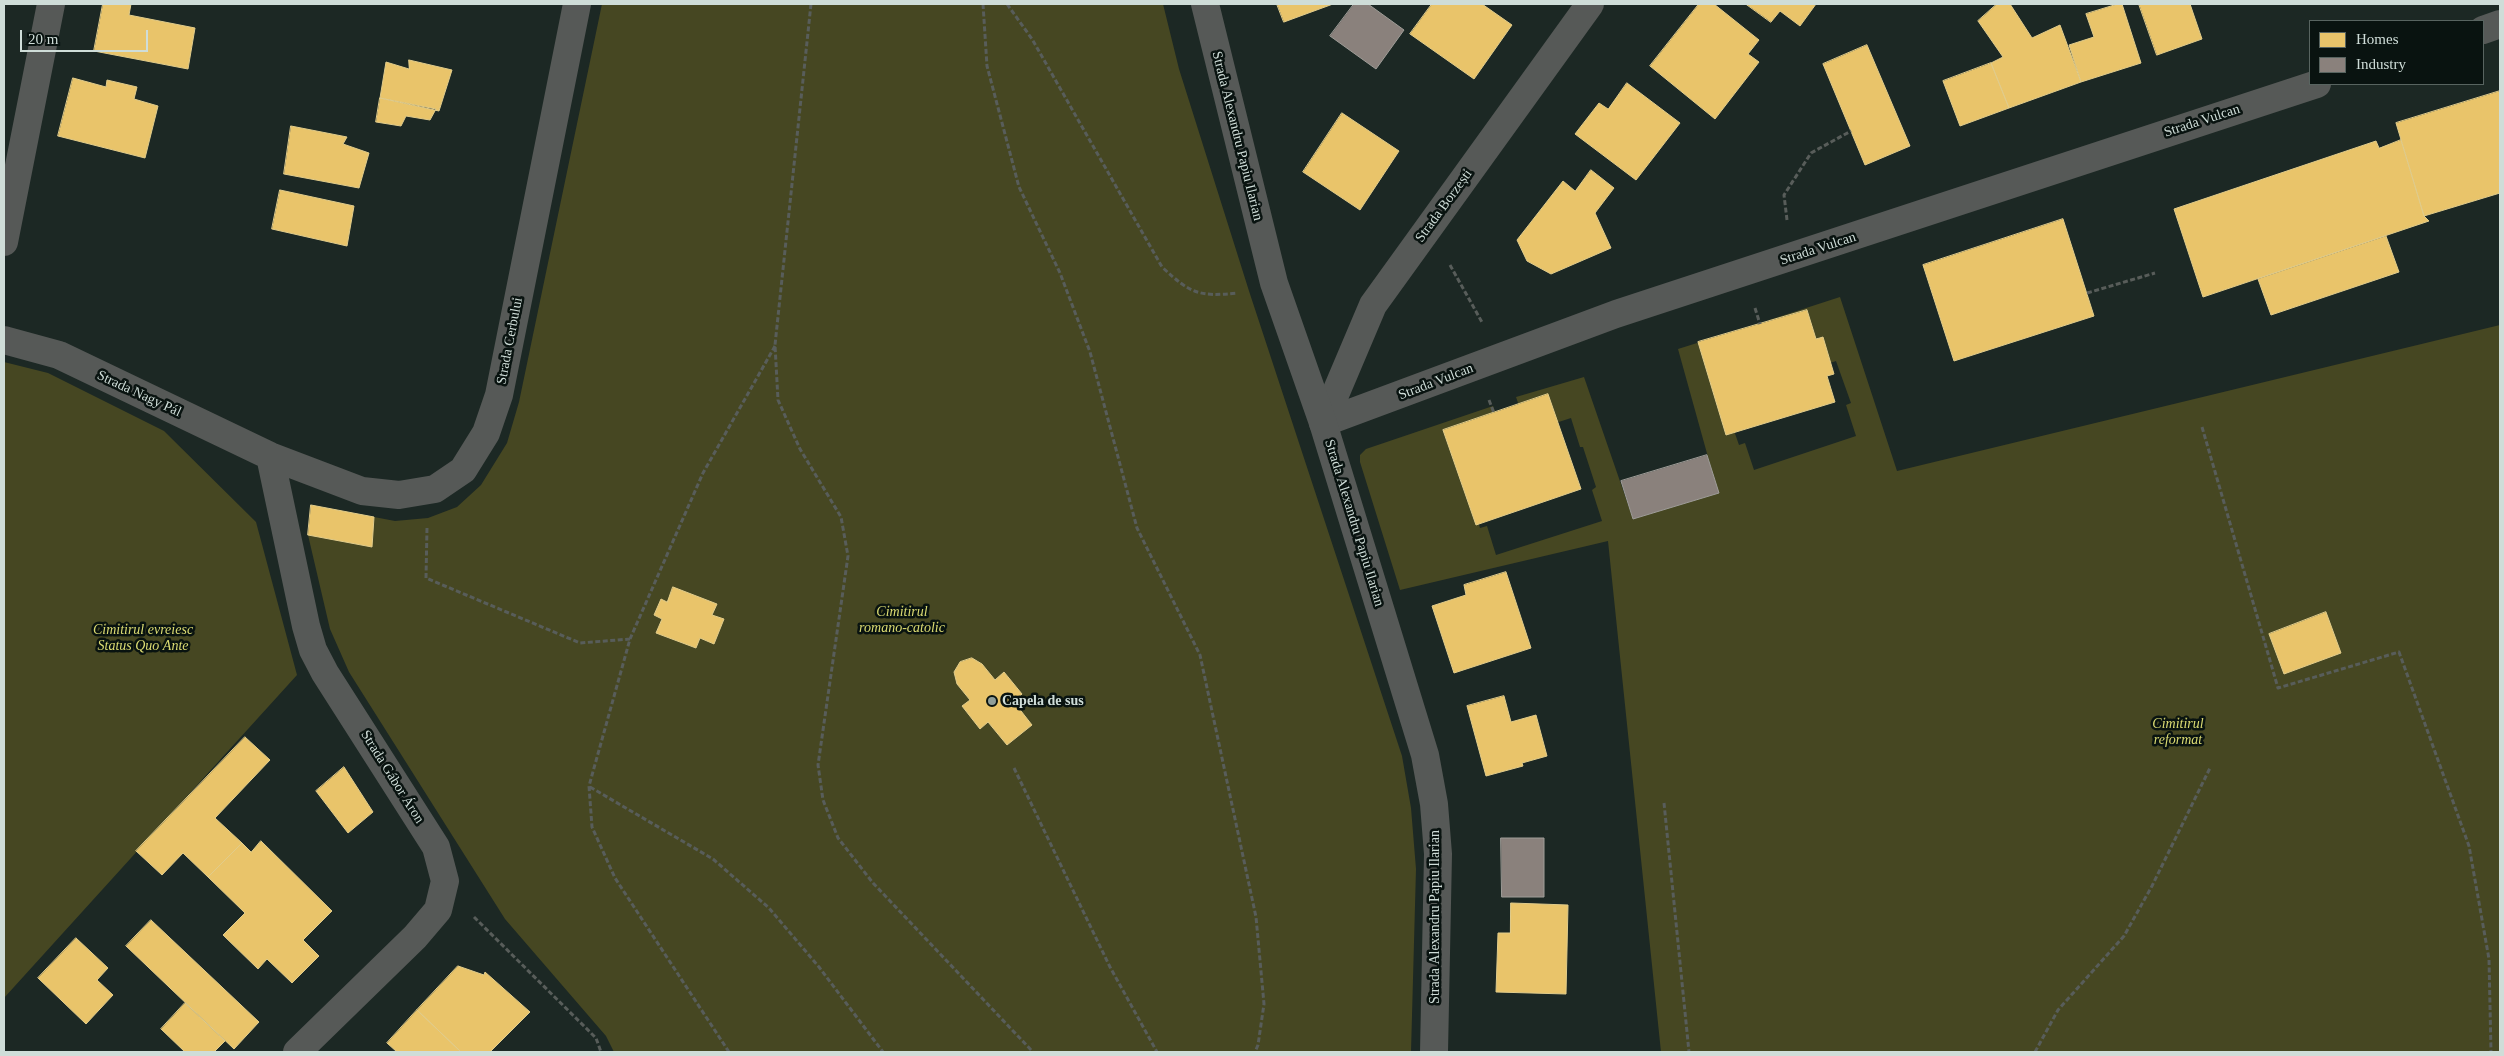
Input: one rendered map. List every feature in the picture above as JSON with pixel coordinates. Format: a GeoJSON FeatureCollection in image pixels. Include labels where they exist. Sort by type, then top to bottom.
{"type":"FeatureCollection","features":[{"type":"Feature","properties":{"kind":"street"},"geometry":{"type":"LineString","coordinates":[[4,242],[51,4]]}},
{"type":"Feature","properties":{"kind":"street","name":"Strada Cerbului"},"geometry":{"type":"LineString","coordinates":[[270,456],[362,492],[399,495],[435,488],[463,470],[486,433],[499,395],[577,4]]}},
{"type":"Feature","properties":{"kind":"street","name":"Strada Alexandru Papiu Ilarian"},"geometry":{"type":"LineString","coordinates":[[1205,4],[1274,283],[1323,423],[1425,755],[1434,804],[1438,854],[1434,1052]]}},
{"type":"Feature","properties":{"kind":"street","name":"Strada Borzești"},"geometry":{"type":"LineString","coordinates":[[1323,423],[1373,305],[1590,4]]}},
{"type":"Feature","properties":{"kind":"street"},"geometry":{"type":"LineString","coordinates":[[2484,30],[2500,24]]}},
{"type":"Feature","properties":{"kind":"street","name":"Strada Vulcan"},"geometry":{"type":"LineString","coordinates":[[1323,423],[1616,314],[2314,85]]}},
{"type":"Feature","properties":{"kind":"street","name":"Strada Nagy Pál"},"geometry":{"type":"LineString","coordinates":[[4,340],[59,356],[270,456]]}},
{"type":"Feature","properties":{"kind":"street","name":"Strada Gábor Áron"},"geometry":{"type":"LineString","coordinates":[[270,456],[306,626],[314,650],[325,673],[436,847],[445,881],[438,910],[415,937],[297,1052]]}},
{"type":"Feature","properties":{"kind":"path"},"geometry":{"type":"LineString","coordinates":[[812,4],[775,345],[778,400],[800,448],[841,517],[848,556],[818,765],[823,800],[838,838],[873,883],[1033,1052]]}},
{"type":"Feature","properties":{"kind":"path"},"geometry":{"type":"LineString","coordinates":[[983,4],[987,66],[1019,187],[1060,273],[1090,352],[1137,528],[1200,655],[1256,917],[1264,1004],[1258,1045],[1255,1052]]}},
{"type":"Feature","properties":{"kind":"path"},"geometry":{"type":"LineString","coordinates":[[1007,4],[1032,39],[1162,268],[1184,288],[1209,296],[1241,292]]}},
{"type":"Feature","properties":{"kind":"path"},"geometry":{"type":"LineString","coordinates":[[1785,212],[1784,195],[1812,153],[1851,131]]}},
{"type":"Feature","properties":{"kind":"path"},"geometry":{"type":"LineString","coordinates":[[1450,265],[1483,324]]}},
{"type":"Feature","properties":{"kind":"path"},"geometry":{"type":"LineString","coordinates":[[2087,293],[2155,272]]}},
{"type":"Feature","properties":{"kind":"path"},"geometry":{"type":"LineString","coordinates":[[1755,306],[1760,324]]}},
{"type":"Feature","properties":{"kind":"path"},"geometry":{"type":"LineString","coordinates":[[729,1052],[615,878],[592,827],[589,786],[630,639],[703,473],[775,345]]}},
{"type":"Feature","properties":{"kind":"path"},"geometry":{"type":"LineString","coordinates":[[1489,400],[1494,413]]}},
{"type":"Feature","properties":{"kind":"path"},"geometry":{"type":"LineString","coordinates":[[2202,427],[2278,688],[2399,652],[2469,846],[2489,959],[2491,1052]]}},
{"type":"Feature","properties":{"kind":"path"},"geometry":{"type":"LineString","coordinates":[[435,488],[428,518],[426,578],[580,643],[630,639]]}},
{"type":"Feature","properties":{"kind":"path"},"geometry":{"type":"LineString","coordinates":[[1014,768],[1110,967],[1157,1052]]}},
{"type":"Feature","properties":{"kind":"path"},"geometry":{"type":"LineString","coordinates":[[2035,1052],[2058,1010],[2124,936],[2152,886],[2210,768]]}},
{"type":"Feature","properties":{"kind":"path"},"geometry":{"type":"LineString","coordinates":[[589,786],[713,859],[769,908],[819,968],[883,1052]]}},
{"type":"Feature","properties":{"kind":"path"},"geometry":{"type":"LineString","coordinates":[[1664,803],[1689,1052]]}},
{"type":"Feature","properties":{"kind":"path"},"geometry":{"type":"LineString","coordinates":[[473,916],[596,1038],[601,1052]]}},
{"type":"Feature","properties":{"kind":"green space","name":"Cimitirul romano-catolic"},"geometry":{"type":"Polygon","coordinates":[[[602,4],[1163,4],[1179,69],[1249,291],[1402,756],[1411,808],[1416,869],[1411,1052],[614,1052],[606,1036],[505,919],[349,672],[330,629],[308,535],[311,505],[395,521],[428,518],[457,507],[481,485],[507,443],[519,402],[602,4]]]}},
{"type":"Feature","properties":{"kind":"green space","name":"Cimitirul reformat"},"geometry":{"type":"Polygon","coordinates":[[[1840,297],[1897,471],[2500,325],[2500,1052],[1661,1052],[1608,541],[1400,590],[1360,462],[1360,455],[1366,449],[1493,406],[1505,439],[1465,481],[1480,528],[1487,526],[1496,555],[1602,521],[1592,490],[1596,487],[1571,418],[1528,432],[1516,397],[1584,377],[1633,519],[1718,493],[1678,349],[1751,326],[1762,358],[1724,402],[1739,445],[1745,443],[1754,470],[1856,436],[1846,405],[1851,403],[1836,361],[1830,363],[1821,337],[1779,351],[1769,320],[1840,297]]]}},
{"type":"Feature","properties":{"kind":"green space","name":"Cimitirul evreiesc Status Quo Ante"},"geometry":{"type":"Polygon","coordinates":[[[4,362],[48,373],[164,431],[256,522],[297,675],[4,998],[4,362]]]}},
{"type":"Feature","properties":{"kind":"building: Homes"},"geometry":{"type":"Polygon","coordinates":[[[103,4],[131,4],[129,15],[195,28],[188,69],[94,51],[103,4]]]}},
{"type":"Feature","properties":{"kind":"building: Homes"},"geometry":{"type":"Polygon","coordinates":[[[1277,4],[1333,4],[1284,22],[1277,4]]]}},
{"type":"Feature","properties":{"kind":"building: Homes"},"geometry":{"type":"Polygon","coordinates":[[[1432,4],[1482,4],[1512,25],[1474,79],[1410,34],[1432,4]]]}},
{"type":"Feature","properties":{"kind":"building: Homes"},"geometry":{"type":"Polygon","coordinates":[[[1699,4],[1714,4],[1759,40],[1748,54],[1759,62],[1715,119],[1650,66],[1699,4]]]}},
{"type":"Feature","properties":{"kind":"building: Homes"},"geometry":{"type":"Polygon","coordinates":[[[1746,4],[1816,4],[1800,26],[1780,11],[1771,22],[1746,4]]]}},
{"type":"Feature","properties":{"kind":"building: Homes"},"geometry":{"type":"Polygon","coordinates":[[[1997,4],[2010,4],[2032,38],[2060,25],[2081,82],[2009,108],[1991,63],[2003,57],[1978,21],[1997,4]]]}},
{"type":"Feature","properties":{"kind":"building: Homes"},"geometry":{"type":"Polygon","coordinates":[[[2122,4],[2141,63],[2081,82],[2069,45],[2094,37],[2086,14],[2122,4]]]}},
{"type":"Feature","properties":{"kind":"building: Homes"},"geometry":{"type":"Polygon","coordinates":[[[2139,4],[2190,4],[2202,39],[2157,55],[2139,4]]]}},
{"type":"Feature","properties":{"kind":"building: Homes"},"geometry":{"type":"Polygon","coordinates":[[[1867,45],[1910,146],[1865,165],[1823,64],[1867,45]]]}},
{"type":"Feature","properties":{"kind":"building: Homes"},"geometry":{"type":"Polygon","coordinates":[[[409,60],[452,70],[439,111],[380,98],[386,62],[409,69],[409,60]]]}},
{"type":"Feature","properties":{"kind":"building: Homes"},"geometry":{"type":"Polygon","coordinates":[[[1991,63],[2009,108],[1960,126],[1943,81],[1991,63]]]}},
{"type":"Feature","properties":{"kind":"building: Homes"},"geometry":{"type":"Polygon","coordinates":[[[73,78],[106,87],[107,80],[137,87],[134,99],[158,106],[145,158],[58,136],[73,78]]]}},
{"type":"Feature","properties":{"kind":"building: Homes"},"geometry":{"type":"Polygon","coordinates":[[[1627,83],[1680,123],[1636,180],[1575,134],[1599,103],[1608,109],[1627,83]]]}},
{"type":"Feature","properties":{"kind":"building: Homes"},"geometry":{"type":"Polygon","coordinates":[[[2500,91],[2500,193],[2424,216],[2396,123],[2500,91]]]}},
{"type":"Feature","properties":{"kind":"building: Homes"},"geometry":{"type":"Polygon","coordinates":[[[380,98],[436,109],[430,120],[406,116],[401,126],[376,122],[380,98]]]}},
{"type":"Feature","properties":{"kind":"building: Homes"},"geometry":{"type":"Polygon","coordinates":[[[1342,113],[1399,151],[1360,210],[1303,172],[1342,113]]]}},
{"type":"Feature","properties":{"kind":"building: Homes"},"geometry":{"type":"Polygon","coordinates":[[[291,126],[347,137],[343,144],[369,153],[359,188],[284,174],[291,126]]]}},
{"type":"Feature","properties":{"kind":"building: Homes"},"geometry":{"type":"Polygon","coordinates":[[[2401,140],[2424,216],[2429,221],[2203,297],[2174,209],[2376,141],[2379,148],[2401,140]]]}},
{"type":"Feature","properties":{"kind":"building: Homes"},"geometry":{"type":"Polygon","coordinates":[[[1591,170],[1614,188],[1595,213],[1611,248],[1551,274],[1527,261],[1517,240],[1563,181],[1575,191],[1591,170]]]}},
{"type":"Feature","properties":{"kind":"building: Homes"},"geometry":{"type":"Polygon","coordinates":[[[280,190],[354,206],[347,246],[272,229],[280,190]]]}},
{"type":"Feature","properties":{"kind":"building: Homes"},"geometry":{"type":"Polygon","coordinates":[[[2063,219],[2094,316],[1954,361],[1923,265],[2063,219]]]}},
{"type":"Feature","properties":{"kind":"building: Homes"},"geometry":{"type":"Polygon","coordinates":[[[2386,236],[2399,272],[2271,315],[2258,279],[2386,236]]]}},
{"type":"Feature","properties":{"kind":"building: Homes"},"geometry":{"type":"Polygon","coordinates":[[[1807,310],[1816,339],[1823,337],[1834,374],[1827,376],[1835,402],[1726,435],[1698,342],[1807,310]]]}},
{"type":"Feature","properties":{"kind":"building: Homes"},"geometry":{"type":"Polygon","coordinates":[[[1548,394],[1581,489],[1476,525],[1443,430],[1548,394]]]}},
{"type":"Feature","properties":{"kind":"building: Homes"},"geometry":{"type":"Polygon","coordinates":[[[311,505],[374,517],[372,547],[308,535],[311,505]]]}},
{"type":"Feature","properties":{"kind":"building: Homes"},"geometry":{"type":"Polygon","coordinates":[[[1506,572],[1531,648],[1454,673],[1432,606],[1466,595],[1464,585],[1506,572]]]}},
{"type":"Feature","properties":{"kind":"building: Homes"},"geometry":{"type":"Polygon","coordinates":[[[673,587],[717,604],[712,615],[724,619],[714,644],[700,638],[696,648],[656,633],[662,619],[654,615],[661,599],[667,602],[673,587]]]}},
{"type":"Feature","properties":{"kind":"building: Homes"},"geometry":{"type":"Polygon","coordinates":[[[2326,612],[2341,653],[2284,674],[2269,634],[2326,612]]]}},
{"type":"Feature","properties":{"kind":"building: Homes","name":"Capela de sus"},"geometry":{"type":"Polygon","coordinates":[[[972,658],[982,664],[995,680],[1004,672],[1022,694],[1014,702],[1032,725],[1007,745],[988,722],[980,729],[962,706],[970,700],[957,684],[954,672],[960,662],[972,658]]]}},
{"type":"Feature","properties":{"kind":"building: Homes"},"geometry":{"type":"Polygon","coordinates":[[[1504,696],[1511,722],[1536,715],[1547,756],[1522,763],[1523,766],[1486,776],[1467,706],[1504,696]]]}},
{"type":"Feature","properties":{"kind":"building: Homes"},"geometry":{"type":"Polygon","coordinates":[[[245,737],[270,760],[215,818],[242,843],[208,877],[183,853],[162,875],[136,851],[245,737]]]}},
{"type":"Feature","properties":{"kind":"building: Homes"},"geometry":{"type":"Polygon","coordinates":[[[344,767],[373,812],[348,833],[316,791],[344,767]]]}},
{"type":"Feature","properties":{"kind":"building: Homes"},"geometry":{"type":"Polygon","coordinates":[[[261,841],[332,911],[303,940],[319,956],[292,983],[267,959],[258,969],[223,935],[245,913],[208,877],[242,843],[251,852],[261,841]]]}},
{"type":"Feature","properties":{"kind":"building: Homes"},"geometry":{"type":"Polygon","coordinates":[[[1511,903],[1568,905],[1566,994],[1496,992],[1498,933],[1510,933],[1511,903]]]}},
{"type":"Feature","properties":{"kind":"building: Homes"},"geometry":{"type":"Polygon","coordinates":[[[151,920],[259,1022],[234,1049],[126,946],[151,920]]]}},
{"type":"Feature","properties":{"kind":"building: Homes"},"geometry":{"type":"Polygon","coordinates":[[[76,938],[108,968],[97,980],[113,995],[86,1024],[38,978],[76,938]]]}},
{"type":"Feature","properties":{"kind":"building: Homes"},"geometry":{"type":"Polygon","coordinates":[[[458,966],[484,975],[485,972],[530,1012],[490,1052],[461,1052],[417,1010],[458,966]]]}},
{"type":"Feature","properties":{"kind":"building: Homes"},"geometry":{"type":"Polygon","coordinates":[[[185,1003],[225,1041],[214,1052],[185,1052],[161,1029],[185,1003]]]}},
{"type":"Feature","properties":{"kind":"building: Homes"},"geometry":{"type":"Polygon","coordinates":[[[417,1010],[461,1052],[397,1052],[387,1043],[417,1010]]]}},
{"type":"Feature","properties":{"kind":"building: Industry"},"geometry":{"type":"Polygon","coordinates":[[[1354,4],[1368,4],[1404,30],[1376,69],[1330,36],[1354,4]]]}},
{"type":"Feature","properties":{"kind":"building: Industry"},"geometry":{"type":"Polygon","coordinates":[[[1707,455],[1719,493],[1633,519],[1621,481],[1707,455]]]}},
{"type":"Feature","properties":{"kind":"building: Industry"},"geometry":{"type":"Polygon","coordinates":[[[1501,838],[1544,838],[1544,897],[1502,897],[1501,838]]]}},
{"type":"Feature","properties":{"kind":"place","name":"Capela de sus"},"geometry":{"type":"Point","coordinates":[992,701]}}]}
